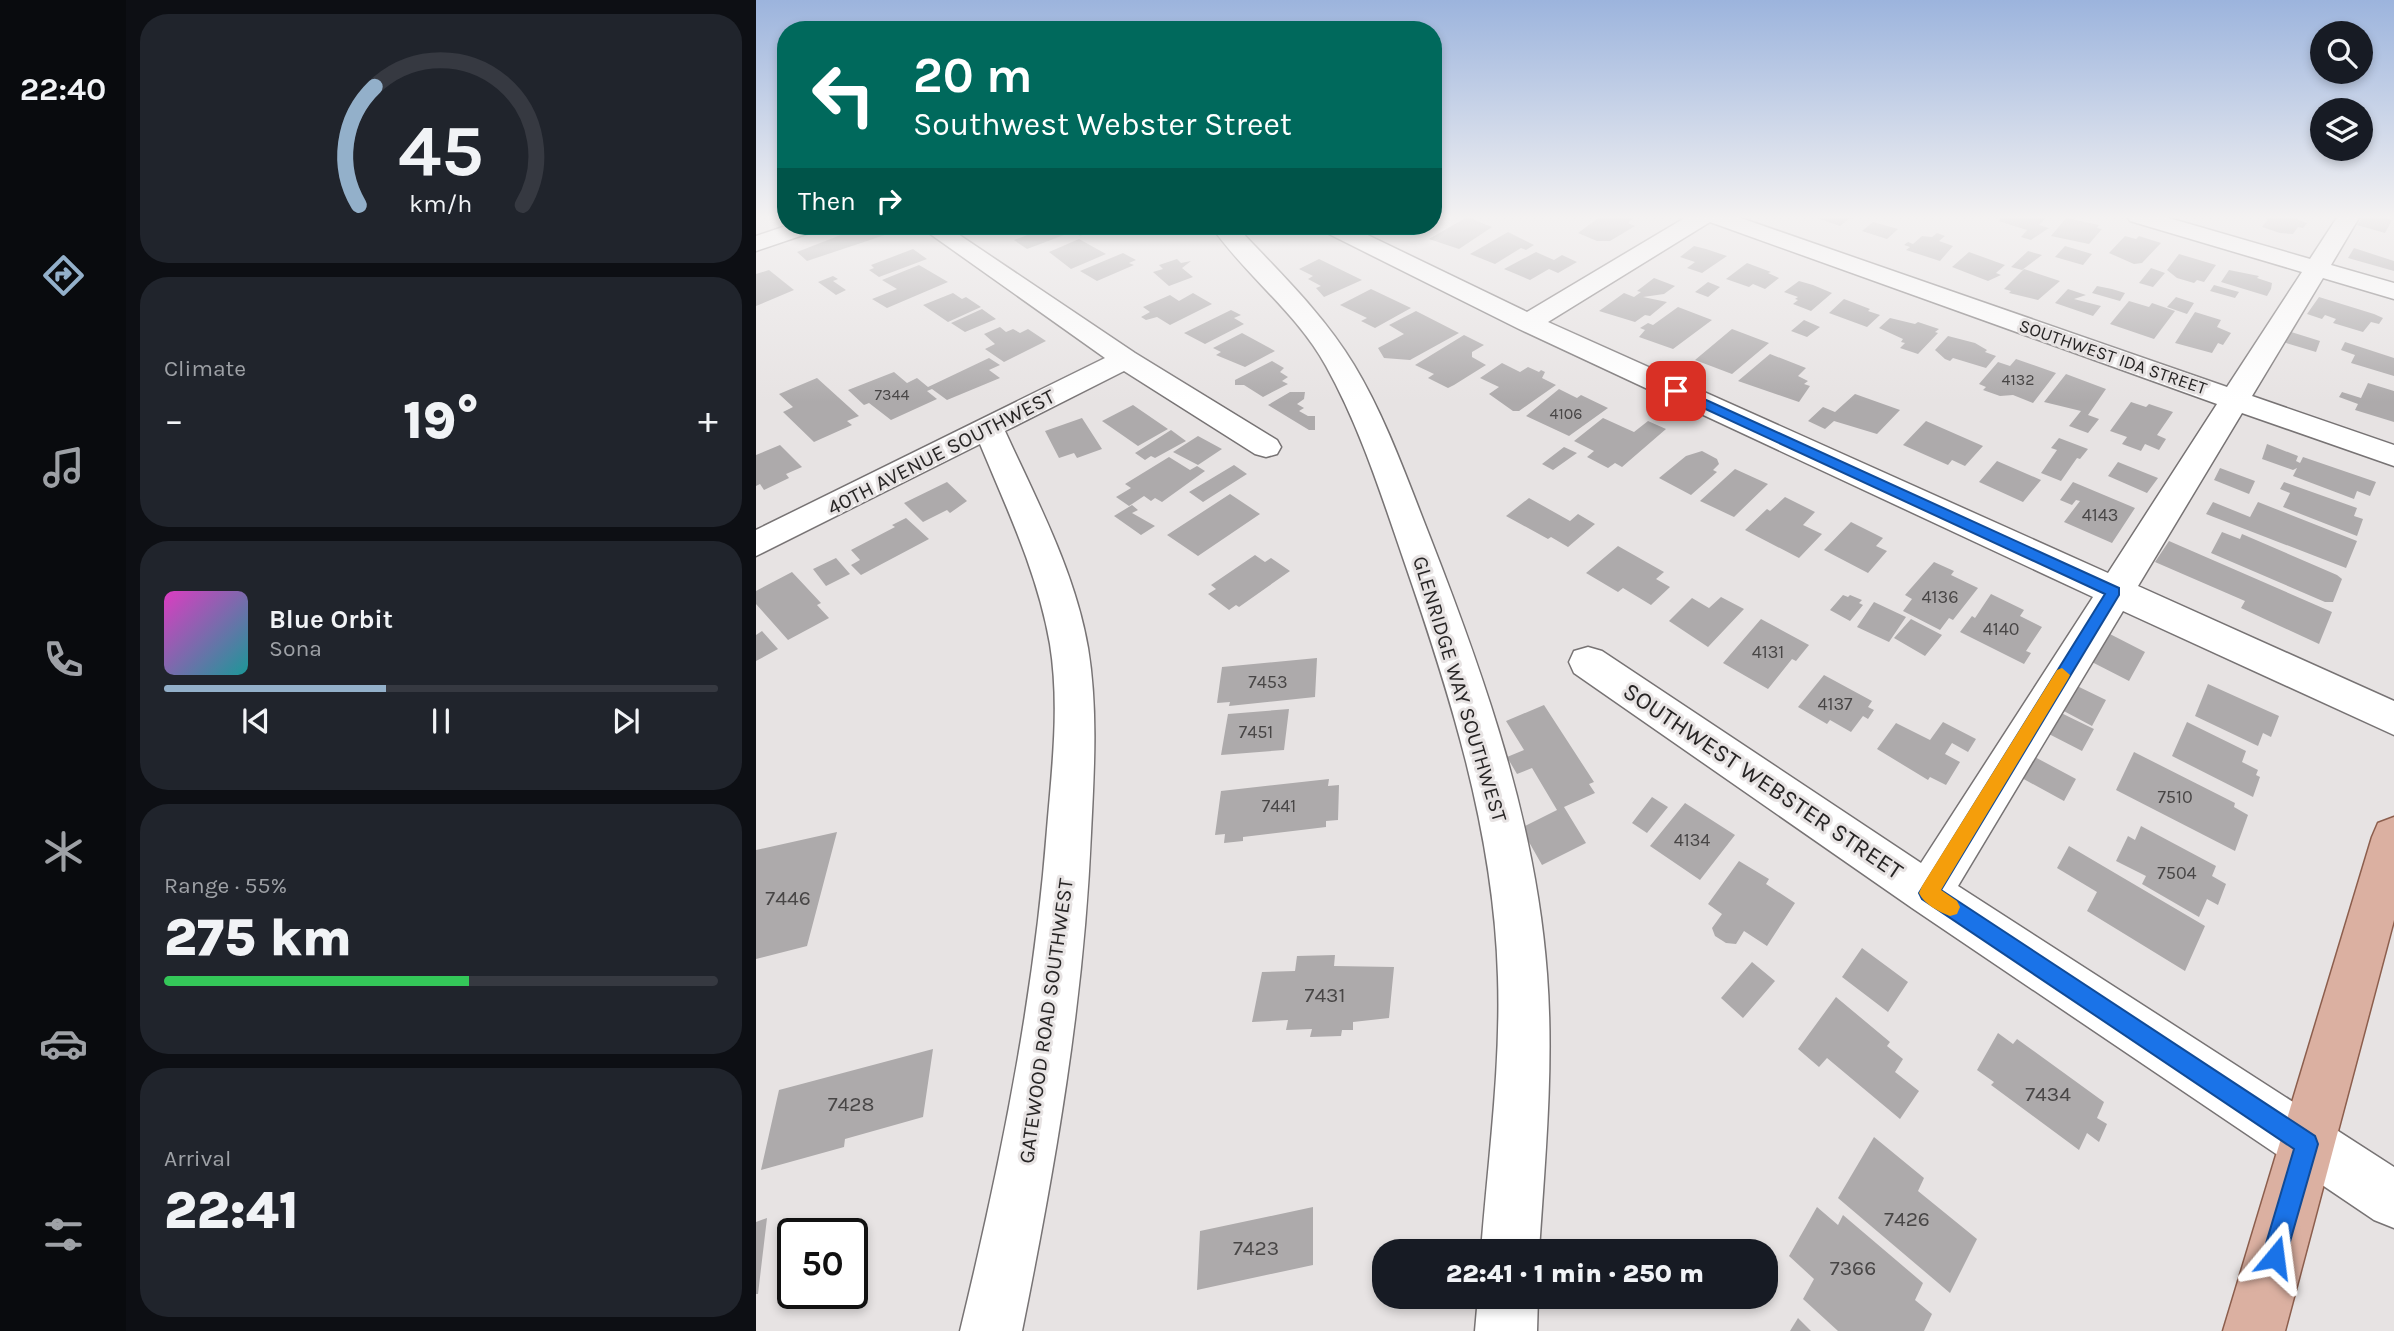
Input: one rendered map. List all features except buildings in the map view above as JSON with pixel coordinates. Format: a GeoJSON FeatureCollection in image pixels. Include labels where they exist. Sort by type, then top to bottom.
{"type":"FeatureCollection","features":[{"type":"Feature","properties":{"kind":"main road"},"geometry":{"type":"LineString","coordinates":[[2254,1331],[2394,837]]}},
{"type":"Feature","properties":{"kind":"street"},"geometry":{"type":"LineString","coordinates":[[1007,278],[1125,359],[1266,447]]}},
{"type":"Feature","properties":{"kind":"street","name":"GLENRIDGE WAY SOUTHWEST"},"geometry":{"type":"LineString","coordinates":[[1271,278],[1301,310],[1339,365],[1389,472],[1433,593],[1497,796],[1520,938],[1524,1013],[1511,1239]]}},
{"type":"Feature","properties":{"kind":"street"},"geometry":{"type":"LineString","coordinates":[[1437,278],[1528,323],[2394,719]]}},
{"type":"Feature","properties":{"kind":"street"},"geometry":{"type":"LineString","coordinates":[[1528,323],[1602,278]]}},
{"type":"Feature","properties":{"kind":"street","name":"SOUTHWEST IDA STREET"},"geometry":{"type":"LineString","coordinates":[[1890,278],[2394,456]]}},
{"type":"Feature","properties":{"kind":"street"},"geometry":{"type":"LineString","coordinates":[[1928,893],[2311,278]]}},
{"type":"Feature","properties":{"kind":"street"},"geometry":{"type":"LineString","coordinates":[[2351,278],[2394,291]]}},
{"type":"Feature","properties":{"kind":"street","name":"40TH AVENUE SOUTHWEST"},"geometry":{"type":"LineString","coordinates":[[756,544],[1125,359]]}},
{"type":"Feature","properties":{"kind":"street","name":"GATEWOOD ROAD SOUTHWEST"},"geometry":{"type":"LineString","coordinates":[[989,429],[1036,539],[1066,626],[1075,726],[1066,903],[1017,1217],[991,1331]]}},
{"type":"Feature","properties":{"kind":"street","name":"SOUTHWEST WEBSTER STREET"},"geometry":{"type":"LineString","coordinates":[[1588,662],[1928,893],[2394,1200]]}},
{"type":"Feature","properties":{"kind":"street"},"geometry":{"type":"LineString","coordinates":[[1506,1331],[1507,1309]]}},
{"type":"Feature","properties":{"kind":"slow traffic"},"geometry":{"type":"LineString","coordinates":[[1950,907],[1928,893],[2062,675]]}},
{"type":"Feature","properties":{"kind":"route"},"geometry":{"type":"LineString","coordinates":[[1676,391],[2114,592],[1928,893],[2307,1144],[2275,1257]]}}]}
